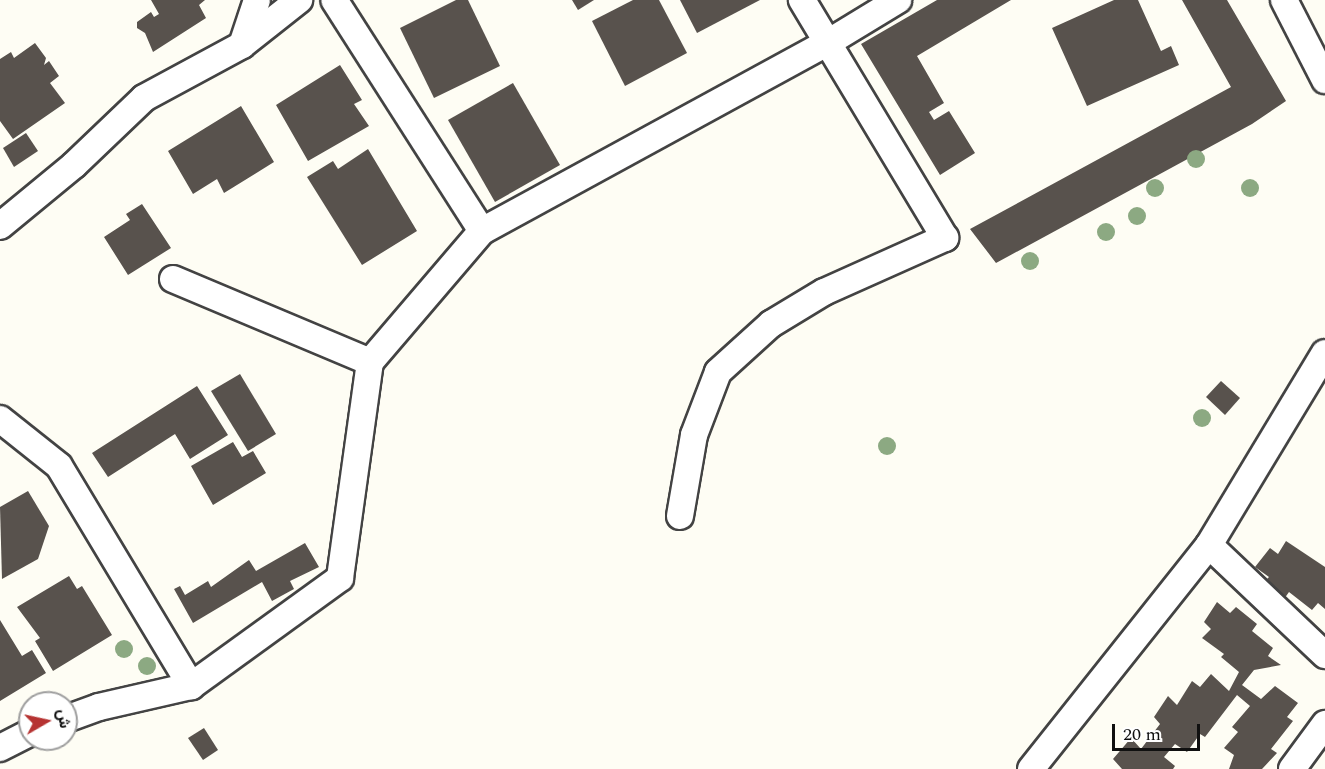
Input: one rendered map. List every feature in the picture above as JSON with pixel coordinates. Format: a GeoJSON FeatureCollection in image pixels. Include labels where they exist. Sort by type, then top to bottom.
{"type":"FeatureCollection","features":[{"type":"Feature","properties":{"kind":"street"},"geometry":{"type":"LineString","coordinates":[[242,45],[258,0]]}},
{"type":"Feature","properties":{"kind":"street"},"geometry":{"type":"LineString","coordinates":[[0,226],[74,165],[144,98],[242,45],[299,0]]}},
{"type":"Feature","properties":{"kind":"street"},"geometry":{"type":"LineString","coordinates":[[334,0],[482,231]]}},
{"type":"Feature","properties":{"kind":"street"},"geometry":{"type":"LineString","coordinates":[[680,516],[694,435],[718,372],[771,324],[824,292],[945,238],[802,0]]}},
{"type":"Feature","properties":{"kind":"street"},"geometry":{"type":"LineString","coordinates":[[78,715],[99,707],[192,686],[340,578],[370,362],[482,231],[829,42],[898,0]]}},
{"type":"Feature","properties":{"kind":"street"},"geometry":{"type":"LineString","coordinates":[[1284,0],[1325,80]]}},
{"type":"Feature","properties":{"kind":"street"},"geometry":{"type":"LineString","coordinates":[[173,279],[370,362]]}},
{"type":"Feature","properties":{"kind":"street"},"geometry":{"type":"LineString","coordinates":[[1031,769],[1209,545],[1325,353]]}},
{"type":"Feature","properties":{"kind":"street"},"geometry":{"type":"LineString","coordinates":[[0,419],[59,466],[192,686]]}},
{"type":"Feature","properties":{"kind":"street"},"geometry":{"type":"LineString","coordinates":[[1209,545],[1325,655]]}},
{"type":"Feature","properties":{"kind":"street"},"geometry":{"type":"LineString","coordinates":[[1292,769],[1325,724]]}},
{"type":"Feature","properties":{"kind":"street"},"geometry":{"type":"LineString","coordinates":[[0,748],[18,739]]}},
{"type":"Feature","properties":{"kind":"building"},"geometry":{"type":"Polygon","coordinates":[[[151,0],[205,0],[199,5],[206,18],[153,52],[145,33],[137,28],[137,22],[151,12],[154,17],[159,14],[151,0]]]}},
{"type":"Feature","properties":{"kind":"building"},"geometry":{"type":"Polygon","coordinates":[[[456,0],[468,0],[500,66],[434,98],[400,28],[456,0]]]}},
{"type":"Feature","properties":{"kind":"building"},"geometry":{"type":"Polygon","coordinates":[[[572,0],[594,0],[578,10],[572,0]]]}},
{"type":"Feature","properties":{"kind":"building"},"geometry":{"type":"Polygon","coordinates":[[[633,0],[659,0],[687,53],[625,86],[592,21],[633,0]]]}},
{"type":"Feature","properties":{"kind":"building"},"geometry":{"type":"Polygon","coordinates":[[[680,0],[760,0],[697,33],[680,0]]]}},
{"type":"Feature","properties":{"kind":"building"},"geometry":{"type":"Polygon","coordinates":[[[937,0],[1011,0],[917,56],[944,103],[929,112],[934,120],[949,111],[975,153],[940,175],[861,44],[937,0]]]}},
{"type":"Feature","properties":{"kind":"building"},"geometry":{"type":"Polygon","coordinates":[[[1114,0],[1138,0],[1161,51],[1171,46],[1179,65],[1087,106],[1052,28],[1114,0]]]}},
{"type":"Feature","properties":{"kind":"building"},"geometry":{"type":"Polygon","coordinates":[[[1182,0],[1227,0],[1286,101],[1252,124],[996,263],[970,229],[1231,87],[1182,0]]]}},
{"type":"Feature","properties":{"kind":"building"},"geometry":{"type":"Polygon","coordinates":[[[35,43],[46,58],[44,65],[49,61],[59,76],[50,83],[65,103],[13,139],[0,121],[0,59],[11,52],[14,58],[35,43]]]}},
{"type":"Feature","properties":{"kind":"building"},"geometry":{"type":"Polygon","coordinates":[[[340,65],[362,100],[354,104],[369,126],[308,161],[276,105],[340,65]]]}},
{"type":"Feature","properties":{"kind":"building"},"geometry":{"type":"Polygon","coordinates":[[[513,83],[560,165],[495,202],[448,120],[513,83]]]}},
{"type":"Feature","properties":{"kind":"building"},"geometry":{"type":"Polygon","coordinates":[[[241,106],[274,162],[224,193],[217,179],[193,194],[168,151],[241,106]]]}},
{"type":"Feature","properties":{"kind":"building"},"geometry":{"type":"Polygon","coordinates":[[[26,133],[38,151],[14,167],[3,148],[26,133]]]}},
{"type":"Feature","properties":{"kind":"building"},"geometry":{"type":"Polygon","coordinates":[[[368,149],[417,231],[362,265],[307,177],[333,161],[338,169],[368,149]]]}},
{"type":"Feature","properties":{"kind":"building"},"geometry":{"type":"Polygon","coordinates":[[[142,204],[171,248],[128,275],[104,237],[130,220],[126,214],[142,204]]]}},
{"type":"Feature","properties":{"kind":"building"},"geometry":{"type":"Polygon","coordinates":[[[240,374],[276,434],[248,451],[211,391],[240,374]]]}},
{"type":"Feature","properties":{"kind":"building"},"geometry":{"type":"Polygon","coordinates":[[[1221,381],[1240,398],[1225,415],[1206,397],[1221,381]]]}},
{"type":"Feature","properties":{"kind":"building"},"geometry":{"type":"Polygon","coordinates":[[[197,386],[228,435],[190,459],[175,434],[108,477],[92,453],[197,386]]]}},
{"type":"Feature","properties":{"kind":"building"},"geometry":{"type":"Polygon","coordinates":[[[233,442],[242,457],[253,451],[266,473],[213,505],[191,466],[233,442]]]}},
{"type":"Feature","properties":{"kind":"building"},"geometry":{"type":"Polygon","coordinates":[[[28,491],[49,526],[38,559],[2,579],[0,507],[28,491]]]}},
{"type":"Feature","properties":{"kind":"building"},"geometry":{"type":"Polygon","coordinates":[[[1286,541],[1325,567],[1325,609],[1318,603],[1312,610],[1289,592],[1284,599],[1264,582],[1269,577],[1255,567],[1270,548],[1278,554],[1286,541]]]}},
{"type":"Feature","properties":{"kind":"building"},"geometry":{"type":"Polygon","coordinates":[[[305,543],[319,567],[290,581],[294,589],[272,601],[262,582],[193,623],[174,589],[180,586],[185,595],[208,581],[211,587],[249,560],[256,571],[305,543]]]}},
{"type":"Feature","properties":{"kind":"building"},"geometry":{"type":"Polygon","coordinates":[[[69,576],[77,589],[82,586],[112,635],[53,671],[35,641],[40,638],[17,607],[69,576]]]}},
{"type":"Feature","properties":{"kind":"building"},"geometry":{"type":"Polygon","coordinates":[[[1217,602],[1230,613],[1236,607],[1257,624],[1252,631],[1273,648],[1268,656],[1281,665],[1254,670],[1242,685],[1261,699],[1275,686],[1298,703],[1287,717],[1293,721],[1271,749],[1277,753],[1262,769],[1229,769],[1234,755],[1224,748],[1238,732],[1232,727],[1250,706],[1237,695],[1205,737],[1200,734],[1187,752],[1175,744],[1164,757],[1175,766],[1173,769],[1122,769],[1113,759],[1131,738],[1141,749],[1160,724],[1154,717],[1168,696],[1177,705],[1192,681],[1200,687],[1211,674],[1229,691],[1239,672],[1221,657],[1224,654],[1202,638],[1211,629],[1204,622],[1217,602]]]}},
{"type":"Feature","properties":{"kind":"building"},"geometry":{"type":"Polygon","coordinates":[[[0,620],[22,656],[32,650],[46,673],[0,701],[0,620]]]}},
{"type":"Feature","properties":{"kind":"building"},"geometry":{"type":"Polygon","coordinates":[[[204,728],[218,750],[203,760],[188,738],[204,728]]]}}]}
